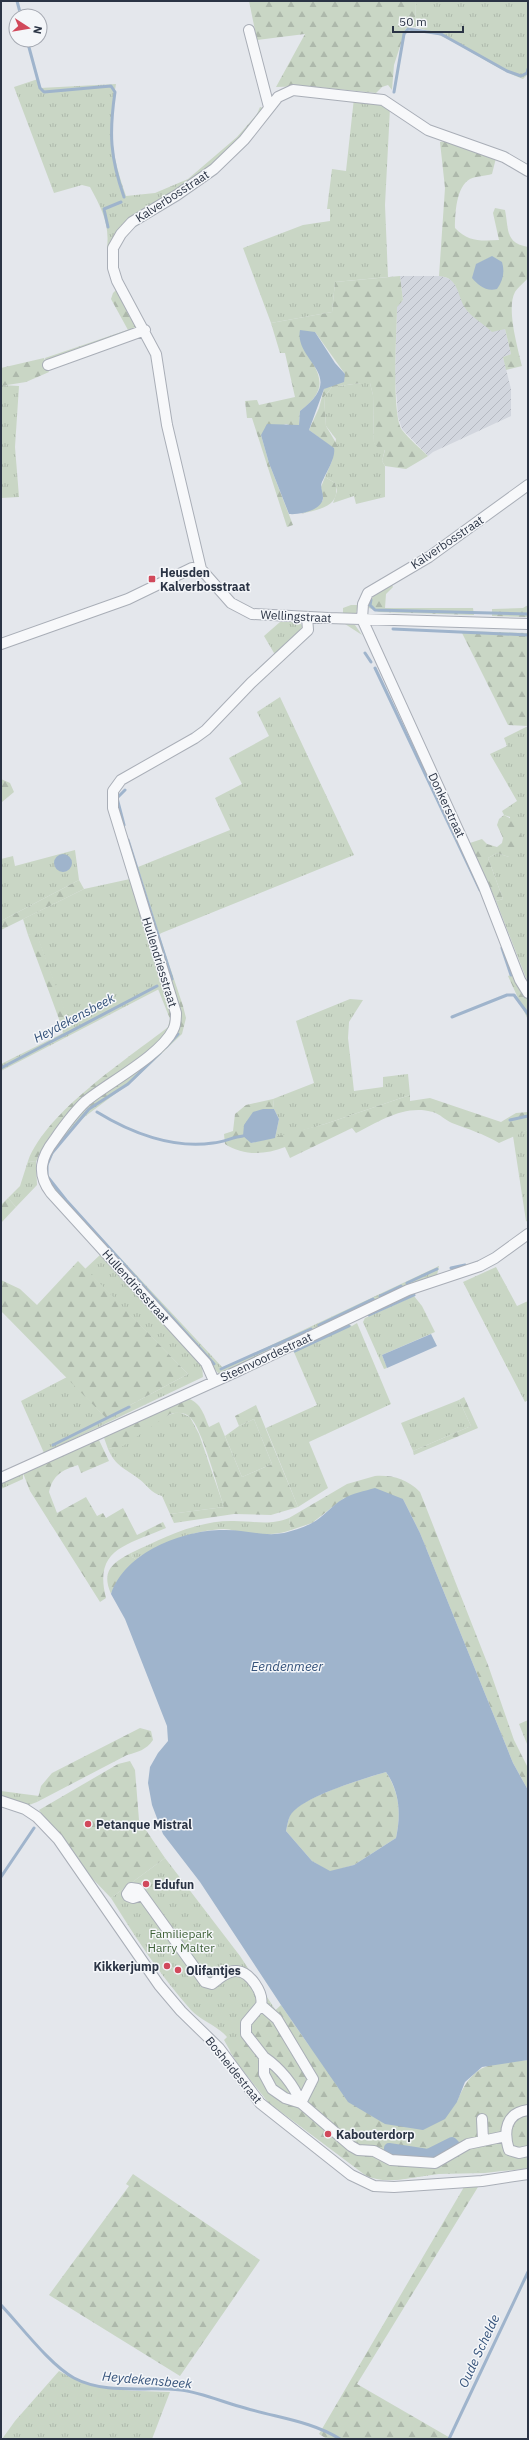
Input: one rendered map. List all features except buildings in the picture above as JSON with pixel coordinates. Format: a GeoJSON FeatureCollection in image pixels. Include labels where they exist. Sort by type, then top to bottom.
{"type":"FeatureCollection","features":[{"type":"Feature","properties":{"kind":"street"},"geometry":{"type":"LineString","coordinates":[[249,30],[269,107]]}},
{"type":"Feature","properties":{"kind":"street","name":"Kalverbosstraat"},"geometry":{"type":"LineString","coordinates":[[201,569],[167,425],[160,368],[145,330],[117,281],[111,258],[115,243],[121,234],[132,222],[178,195],[214,169],[245,138],[278,97],[293,90],[383,100],[428,130],[504,157],[528,171]]}},
{"type":"Feature","properties":{"kind":"street"},"geometry":{"type":"LineString","coordinates":[[48,365],[145,330]]}},
{"type":"Feature","properties":{"kind":"street","name":"Kalverbosstraat"},"geometry":{"type":"LineString","coordinates":[[362,619],[363,604],[368,593],[429,557],[528,485]]}},
{"type":"Feature","properties":{"kind":"street"},"geometry":{"type":"LineString","coordinates":[[1,644],[128,599],[192,568],[201,569]]}},
{"type":"Feature","properties":{"kind":"street","name":"Wellingstraat"},"geometry":{"type":"LineString","coordinates":[[201,569],[230,602],[240,609],[252,614],[528,624]]}},
{"type":"Feature","properties":{"kind":"street","name":"Hullendriesstraat"},"geometry":{"type":"LineString","coordinates":[[214,1381],[206,1363],[51,1193],[41,1175],[41,1167],[47,1150],[75,1113],[87,1101],[120,1078],[166,1041],[176,1023],[176,1013],[113,808],[114,789],[120,780],[195,738],[206,730],[278,656],[305,635],[308,630],[307,617]]}},
{"type":"Feature","properties":{"kind":"street","name":"Donkerstraat"},"geometry":{"type":"LineString","coordinates":[[362,619],[484,887],[520,980],[528,993]]}},
{"type":"Feature","properties":{"kind":"street","name":"Steenvoordestraat"},"geometry":{"type":"LineString","coordinates":[[1,1478],[214,1381],[408,1290],[480,1266],[495,1258],[528,1234]]}},
{"type":"Feature","properties":{"kind":"street","name":"Bosheidestraat"},"geometry":{"type":"LineString","coordinates":[[1,1801],[24,1809],[37,1817],[58,1839],[159,1985],[219,2048],[260,2103],[351,2175],[374,2186],[394,2187],[482,2181],[528,2174]]}},
{"type":"Feature","properties":{"kind":"street"},"geometry":{"type":"LineString","coordinates":[[142,1895],[205,1982],[212,1984],[230,1972],[244,1973],[261,1994],[261,2005],[246,2023],[246,2034],[264,2057],[275,2065],[293,2086],[301,2103]]}},
{"type":"Feature","properties":{"kind":"street"},"geometry":{"type":"LineString","coordinates":[[261,2005],[276,2019],[313,2079],[301,2103]]}},
{"type":"Feature","properties":{"kind":"street"},"geometry":{"type":"LineString","coordinates":[[264,2057],[264,2074],[272,2089],[285,2098],[301,2103],[351,2146],[358,2150],[374,2151],[391,2160],[435,2163],[468,2144],[506,2136]]}},
{"type":"Feature","properties":{"kind":"street"},"geometry":{"type":"LineString","coordinates":[[528,2110],[520,2111],[511,2117],[507,2123],[506,2136],[509,2150],[519,2153],[528,2151]]}},
{"type":"Feature","properties":{"kind":"street"},"geometry":{"type":"LineString","coordinates":[[482,2119],[484,2140]]}},
{"type":"Feature","properties":{"kind":"shaded area"},"geometry":{"type":"Polygon","coordinates":[[[400,276],[442,276],[452,280],[458,288],[465,308],[479,319],[505,329],[511,354],[503,357],[511,389],[511,416],[433,452],[428,456],[402,429],[398,417],[395,377],[397,306],[403,300],[400,276]]]}},
{"type":"Feature","properties":{"kind":"green space"},"geometry":{"type":"Polygon","coordinates":[[[249,1],[416,1],[415,27],[406,28],[394,65],[392,90],[388,85],[382,87],[376,93],[308,86],[276,87],[305,34],[257,40],[249,1]]]}},
{"type":"Feature","properties":{"kind":"green space"},"geometry":{"type":"Polygon","coordinates":[[[416,1],[528,1],[527,75],[523,79],[509,73],[443,37],[415,27],[416,1]]]}},
{"type":"Feature","properties":{"kind":"green space"},"geometry":{"type":"Polygon","coordinates":[[[38,79],[40,88],[116,84],[112,114],[112,141],[117,167],[126,196],[155,193],[188,179],[237,137],[257,114],[260,107],[263,108],[249,130],[227,153],[190,183],[139,212],[130,219],[122,227],[110,247],[107,248],[108,239],[106,223],[98,202],[90,187],[82,185],[54,193],[14,87],[38,79]]]}},
{"type":"Feature","properties":{"kind":"green space"},"geometry":{"type":"Polygon","coordinates":[[[354,98],[373,100],[390,108],[385,205],[388,277],[335,282],[332,312],[271,323],[243,248],[303,225],[330,221],[330,209],[327,209],[332,169],[346,171],[354,98]]]}},
{"type":"Feature","properties":{"kind":"green space"},"geometry":{"type":"Polygon","coordinates":[[[445,141],[496,158],[492,174],[470,179],[462,188],[457,201],[455,228],[465,236],[475,240],[499,240],[493,213],[495,208],[505,210],[509,234],[512,239],[521,245],[528,247],[528,278],[515,292],[512,308],[512,318],[522,366],[506,370],[503,357],[511,354],[505,329],[492,332],[465,308],[454,283],[446,277],[439,276],[445,188],[440,142],[445,141]]]}},
{"type":"Feature","properties":{"kind":"green space"},"geometry":{"type":"Polygon","coordinates":[[[400,276],[403,300],[397,307],[395,371],[399,421],[402,430],[428,456],[406,469],[385,466],[382,461],[385,450],[378,448],[374,443],[373,395],[370,383],[361,383],[332,387],[324,397],[326,426],[339,448],[330,464],[335,453],[330,446],[309,430],[319,408],[324,389],[345,374],[315,332],[301,340],[319,377],[317,393],[311,402],[300,411],[299,425],[294,427],[286,424],[261,435],[269,463],[293,525],[287,527],[252,418],[247,418],[245,401],[257,400],[259,405],[295,397],[285,353],[280,353],[271,323],[332,312],[335,282],[400,276]]]}},
{"type":"Feature","properties":{"kind":"green space"},"geometry":{"type":"Polygon","coordinates":[[[118,288],[139,326],[128,330],[111,299],[113,293],[118,288]]]}},
{"type":"Feature","properties":{"kind":"green space"},"geometry":{"type":"Polygon","coordinates":[[[139,326],[141,328],[46,362],[45,358],[139,326]]]}},
{"type":"Feature","properties":{"kind":"green space"},"geometry":{"type":"Polygon","coordinates":[[[44,358],[49,372],[26,382],[1,386],[1,368],[44,358]]]}},
{"type":"Feature","properties":{"kind":"green space"},"geometry":{"type":"Polygon","coordinates":[[[370,383],[373,395],[374,443],[385,449],[382,461],[385,466],[385,497],[356,504],[354,496],[333,503],[337,491],[335,483],[325,477],[332,461],[336,439],[326,426],[324,397],[332,387],[370,383]]]}},
{"type":"Feature","properties":{"kind":"green space"},"geometry":{"type":"Polygon","coordinates":[[[1,385],[19,386],[15,447],[19,497],[1,498],[1,385]]]}},
{"type":"Feature","properties":{"kind":"green space"},"geometry":{"type":"Polygon","coordinates":[[[325,477],[335,483],[336,491],[332,502],[322,508],[301,514],[318,506],[323,500],[321,487],[325,477]]]}},
{"type":"Feature","properties":{"kind":"green space"},"geometry":{"type":"Polygon","coordinates":[[[391,583],[393,587],[386,594],[385,608],[473,608],[474,615],[379,612],[369,608],[369,600],[391,583]]]}},
{"type":"Feature","properties":{"kind":"green space"},"geometry":{"type":"Polygon","coordinates":[[[351,605],[358,605],[356,613],[343,614],[343,608],[351,605]]]}},
{"type":"Feature","properties":{"kind":"green space"},"geometry":{"type":"Polygon","coordinates":[[[528,605],[528,617],[492,616],[492,609],[523,608],[528,605]]]}},
{"type":"Feature","properties":{"kind":"green space"},"geometry":{"type":"Polygon","coordinates":[[[280,622],[298,622],[302,625],[302,631],[279,652],[274,653],[264,636],[280,622]]]}},
{"type":"Feature","properties":{"kind":"green space"},"geometry":{"type":"Polygon","coordinates":[[[345,624],[355,625],[362,635],[345,624]]]}},
{"type":"Feature","properties":{"kind":"green space"},"geometry":{"type":"Polygon","coordinates":[[[461,631],[528,633],[528,726],[508,725],[461,631]]]}},
{"type":"Feature","properties":{"kind":"green space"},"geometry":{"type":"Polygon","coordinates":[[[280,697],[354,855],[159,934],[138,867],[230,830],[215,798],[242,784],[229,758],[269,736],[257,712],[280,697]]]}},
{"type":"Feature","properties":{"kind":"green space"},"geometry":{"type":"Polygon","coordinates":[[[528,726],[528,983],[496,901],[503,899],[488,858],[497,853],[509,857],[510,817],[504,815],[502,811],[517,801],[490,754],[507,746],[504,738],[528,726]]]}},
{"type":"Feature","properties":{"kind":"green space"},"geometry":{"type":"Polygon","coordinates":[[[1,779],[10,783],[14,792],[2,802],[1,779]]]}},
{"type":"Feature","properties":{"kind":"green space"},"geometry":{"type":"Polygon","coordinates":[[[504,815],[515,821],[525,844],[517,853],[509,857],[497,853],[488,858],[503,899],[496,901],[470,843],[482,839],[487,844],[497,847],[502,843],[503,838],[497,825],[499,819],[504,815]]]}},
{"type":"Feature","properties":{"kind":"green space"},"geometry":{"type":"Polygon","coordinates":[[[75,850],[79,880],[1,921],[1,859],[13,856],[15,866],[75,850]]]}},
{"type":"Feature","properties":{"kind":"green space"},"geometry":{"type":"Polygon","coordinates":[[[130,879],[163,987],[1,1071],[1,1064],[63,1033],[59,1019],[66,1015],[36,933],[28,935],[23,919],[84,889],[130,879]]]}},
{"type":"Feature","properties":{"kind":"green space"},"geometry":{"type":"Polygon","coordinates":[[[79,880],[84,889],[1,930],[1,921],[79,880]]]}},
{"type":"Feature","properties":{"kind":"green space"},"geometry":{"type":"Polygon","coordinates":[[[36,932],[67,1016],[59,1019],[28,935],[36,932]]]}},
{"type":"Feature","properties":{"kind":"green space"},"geometry":{"type":"Polygon","coordinates":[[[159,934],[186,1018],[182,1034],[135,1079],[87,1115],[83,1109],[177,1030],[154,935],[159,934]]]}},
{"type":"Feature","properties":{"kind":"green space"},"geometry":{"type":"Polygon","coordinates":[[[514,974],[528,985],[528,1020],[508,976],[514,974]]]}},
{"type":"Feature","properties":{"kind":"green space"},"geometry":{"type":"Polygon","coordinates":[[[163,987],[171,1010],[171,1028],[154,1045],[97,1089],[79,1105],[47,1140],[36,1162],[28,1161],[38,1142],[70,1105],[110,1071],[168,1027],[170,1019],[158,989],[163,987]]]}},
{"type":"Feature","properties":{"kind":"green space"},"geometry":{"type":"Polygon","coordinates":[[[350,999],[363,1000],[349,1022],[348,1038],[354,1091],[383,1087],[383,1077],[408,1074],[410,1095],[325,1124],[275,1138],[279,1119],[274,1109],[273,1099],[314,1083],[296,1021],[350,999]]]}},
{"type":"Feature","properties":{"kind":"green space"},"geometry":{"type":"Polygon","coordinates":[[[410,1095],[410,1101],[430,1098],[501,1122],[516,1113],[528,1112],[528,1130],[499,1143],[482,1134],[452,1123],[436,1113],[423,1110],[413,1110],[393,1115],[356,1133],[352,1128],[290,1158],[285,1147],[270,1152],[254,1153],[239,1151],[225,1144],[224,1134],[233,1131],[235,1114],[246,1105],[273,1099],[274,1109],[263,1109],[251,1143],[325,1124],[410,1095]]]}},
{"type":"Feature","properties":{"kind":"green space"},"geometry":{"type":"Polygon","coordinates":[[[83,1109],[87,1115],[61,1142],[50,1160],[48,1168],[49,1178],[59,1192],[223,1368],[439,1266],[437,1275],[219,1374],[46,1180],[47,1156],[83,1109]]]}},
{"type":"Feature","properties":{"kind":"green space"},"geometry":{"type":"Polygon","coordinates":[[[528,1130],[528,1222],[526,1221],[513,1136],[528,1130]]]}},
{"type":"Feature","properties":{"kind":"green space"},"geometry":{"type":"Polygon","coordinates":[[[28,1161],[36,1162],[37,1185],[16,1207],[8,1198],[20,1186],[28,1161]]]}},
{"type":"Feature","properties":{"kind":"green space"},"geometry":{"type":"Polygon","coordinates":[[[8,1198],[16,1207],[1,1223],[1,1205],[8,1198]]]}},
{"type":"Feature","properties":{"kind":"green space"},"geometry":{"type":"Polygon","coordinates":[[[101,1254],[202,1365],[203,1377],[44,1453],[21,1401],[67,1377],[106,1418],[188,1374],[85,1269],[101,1254]]]}},
{"type":"Feature","properties":{"kind":"green space"},"geometry":{"type":"Polygon","coordinates":[[[78,1261],[188,1374],[106,1418],[1,1311],[1,1280],[20,1289],[37,1305],[78,1261]]]}},
{"type":"Feature","properties":{"kind":"green space"},"geometry":{"type":"Polygon","coordinates":[[[496,1267],[517,1306],[528,1301],[528,1400],[525,1402],[463,1282],[496,1267]]]}},
{"type":"Feature","properties":{"kind":"green space"},"geometry":{"type":"Polygon","coordinates":[[[414,1296],[422,1306],[435,1332],[382,1355],[387,1368],[384,1369],[363,1322],[365,1318],[414,1296]]]}},
{"type":"Feature","properties":{"kind":"green space"},"geometry":{"type":"Polygon","coordinates":[[[357,1323],[391,1404],[309,1442],[328,1488],[298,1507],[266,1428],[317,1405],[293,1350],[347,1324],[352,1326],[357,1323]]]}},
{"type":"Feature","properties":{"kind":"green space"},"geometry":{"type":"Polygon","coordinates":[[[464,1397],[478,1428],[414,1455],[413,1451],[471,1426],[459,1400],[464,1397]]]}},
{"type":"Feature","properties":{"kind":"green space"},"geometry":{"type":"Polygon","coordinates":[[[186,1398],[198,1405],[209,1427],[219,1422],[242,1477],[272,1464],[254,1419],[239,1426],[235,1416],[256,1405],[298,1507],[271,1515],[234,1514],[174,1523],[170,1514],[224,1507],[200,1433],[195,1423],[185,1414],[170,1414],[123,1446],[108,1449],[103,1435],[186,1398]]]}},
{"type":"Feature","properties":{"kind":"green space"},"geometry":{"type":"Polygon","coordinates":[[[459,1400],[471,1426],[413,1451],[401,1423],[459,1400]]]}},
{"type":"Feature","properties":{"kind":"green space"},"geometry":{"type":"Polygon","coordinates":[[[179,1412],[190,1417],[199,1434],[224,1507],[170,1514],[162,1496],[152,1491],[139,1479],[121,1467],[114,1460],[108,1449],[119,1446],[128,1441],[160,1419],[179,1412]]]}},
{"type":"Feature","properties":{"kind":"green space"},"geometry":{"type":"Polygon","coordinates":[[[254,1419],[272,1464],[242,1477],[225,1436],[239,1426],[254,1419]]]}},
{"type":"Feature","properties":{"kind":"green space"},"geometry":{"type":"Polygon","coordinates":[[[98,1438],[109,1461],[81,1473],[78,1465],[63,1471],[56,1477],[49,1492],[57,1513],[86,1497],[97,1516],[103,1513],[106,1518],[123,1508],[137,1535],[163,1522],[166,1528],[127,1544],[109,1558],[105,1568],[103,1581],[106,1598],[100,1602],[30,1491],[23,1473],[98,1438]]]}},
{"type":"Feature","properties":{"kind":"green space"},"geometry":{"type":"Polygon","coordinates":[[[23,1473],[23,1479],[1,1489],[1,1483],[23,1473]]]}},
{"type":"Feature","properties":{"kind":"green space"},"geometry":{"type":"Polygon","coordinates":[[[375,1476],[394,1477],[405,1481],[420,1492],[488,1665],[514,1740],[528,1768],[528,1790],[513,1763],[420,1533],[403,1499],[344,1498],[312,1523],[291,1530],[289,1518],[347,1484],[375,1476]]]}},
{"type":"Feature","properties":{"kind":"green space"},"geometry":{"type":"Polygon","coordinates":[[[289,1518],[291,1530],[286,1532],[262,1534],[245,1533],[227,1529],[213,1530],[180,1538],[139,1557],[137,1560],[132,1557],[131,1553],[181,1531],[207,1523],[221,1521],[275,1522],[289,1518]]]}},
{"type":"Feature","properties":{"kind":"green space"},"geometry":{"type":"Polygon","coordinates":[[[131,1553],[132,1557],[137,1560],[122,1576],[111,1594],[107,1579],[110,1569],[118,1560],[131,1553]]]}},
{"type":"Feature","properties":{"kind":"green space"},"geometry":{"type":"Polygon","coordinates":[[[528,1720],[528,1741],[527,1744],[519,1724],[528,1720]]]}},
{"type":"Feature","properties":{"kind":"green space"},"geometry":{"type":"Polygon","coordinates":[[[140,1728],[151,1731],[153,1740],[145,1748],[127,1755],[37,1802],[41,1786],[52,1773],[140,1728]]]}},
{"type":"Feature","properties":{"kind":"green space"},"geometry":{"type":"Polygon","coordinates":[[[130,1761],[135,1770],[139,1820],[165,1858],[111,1898],[89,1875],[39,1810],[118,1764],[130,1761]]]}},
{"type":"Feature","properties":{"kind":"green space"},"geometry":{"type":"Polygon","coordinates":[[[386,1772],[391,1780],[397,1796],[399,1820],[396,1838],[354,1865],[330,1872],[312,1861],[286,1831],[290,1815],[296,1808],[306,1802],[334,1789],[386,1772]]]}},
{"type":"Feature","properties":{"kind":"green space"},"geometry":{"type":"Polygon","coordinates":[[[1,1791],[39,1796],[37,1802],[29,1805],[1,1798],[1,1791]]]}},
{"type":"Feature","properties":{"kind":"green space","name":"Familiepark Harry Malter"},"geometry":{"type":"Polygon","coordinates":[[[165,1858],[240,1956],[294,2038],[528,2168],[485,2173],[439,2174],[395,2180],[369,2177],[268,2102],[237,2063],[224,2040],[227,2037],[195,2014],[180,1997],[148,1956],[111,1898],[165,1858]]]}},
{"type":"Feature","properties":{"kind":"green space"},"geometry":{"type":"Polygon","coordinates":[[[281,2005],[348,2102],[457,2102],[469,2079],[476,2072],[493,2064],[528,2060],[528,2168],[517,2170],[442,2173],[393,2180],[383,2180],[365,2175],[268,2102],[230,2052],[281,2005]]]}},
{"type":"Feature","properties":{"kind":"green space"},"geometry":{"type":"Polygon","coordinates":[[[133,2174],[260,2260],[180,2376],[49,2295],[129,2186],[126,2184],[133,2174]]]}},
{"type":"Feature","properties":{"kind":"green space"},"geometry":{"type":"Polygon","coordinates":[[[464,2187],[478,2187],[357,2384],[452,2439],[327,2439],[319,2434],[464,2187]]]}},
{"type":"Feature","properties":{"kind":"green space"},"geometry":{"type":"Polygon","coordinates":[[[59,2371],[73,2378],[99,2387],[170,2392],[152,2439],[2,2439],[15,2421],[59,2371]]]}},
{"type":"Feature","properties":{"kind":"water"},"geometry":{"type":"Polygon","coordinates":[[[492,256],[502,262],[503,276],[497,289],[489,290],[477,283],[472,278],[476,264],[492,256]]]}},
{"type":"Feature","properties":{"kind":"water"},"geometry":{"type":"Polygon","coordinates":[[[300,330],[315,332],[335,363],[345,374],[344,382],[324,389],[309,430],[334,448],[332,460],[321,484],[323,498],[322,502],[319,506],[309,511],[298,514],[289,514],[269,463],[261,435],[267,424],[299,425],[300,411],[314,398],[320,387],[320,378],[304,351],[300,341],[300,330]]]}},
{"type":"Feature","properties":{"kind":"water"},"geometry":{"type":"Polygon","coordinates":[[[63,854],[69,857],[72,863],[69,869],[63,872],[57,869],[54,863],[57,857],[63,854]]]}},
{"type":"Feature","properties":{"kind":"water"},"geometry":{"type":"Polygon","coordinates":[[[263,1109],[274,1109],[279,1119],[275,1138],[251,1143],[243,1136],[244,1125],[253,1112],[263,1109]]]}},
{"type":"Feature","properties":{"kind":"water"},"geometry":{"type":"Polygon","coordinates":[[[431,1334],[437,1346],[387,1368],[382,1355],[431,1334]]]}},
{"type":"Feature","properties":{"kind":"water","name":"Eendenmeer"},"geometry":{"type":"Polygon","coordinates":[[[375,1488],[403,1499],[420,1533],[513,1763],[528,1790],[528,2060],[482,2067],[465,2082],[457,2102],[445,2119],[423,2130],[385,2124],[348,2102],[281,2005],[200,1882],[163,1834],[152,1805],[148,1783],[150,1767],[158,1753],[168,1741],[167,1726],[125,1619],[111,1594],[118,1579],[129,1566],[142,1555],[157,1546],[174,1539],[207,1531],[223,1530],[260,1534],[284,1533],[312,1523],[347,1497],[375,1488]],[[386,1772],[319,1795],[296,1809],[290,1816],[286,1831],[312,1861],[330,1871],[354,1865],[396,1838],[399,1812],[397,1796],[391,1780],[386,1772]]]}},
{"type":"Feature","properties":{"kind":"waterway"},"geometry":{"type":"LineString","coordinates":[[17,1],[19,8]]}},
{"type":"Feature","properties":{"kind":"waterway"},"geometry":{"type":"LineString","coordinates":[[394,92],[404,34],[408,29],[441,34],[507,71],[521,76],[527,73],[528,69]]}},
{"type":"Feature","properties":{"kind":"waterway"},"geometry":{"type":"LineString","coordinates":[[29,48],[40,88],[44,92],[111,86],[115,92],[112,120],[113,157],[124,197]]}},
{"type":"Feature","properties":{"kind":"waterway"},"geometry":{"type":"LineString","coordinates":[[108,227],[104,209],[121,202]]}},
{"type":"Feature","properties":{"kind":"waterway"},"geometry":{"type":"LineString","coordinates":[[371,600],[370,605],[375,610],[528,614]]}},
{"type":"Feature","properties":{"kind":"waterway"},"geometry":{"type":"LineString","coordinates":[[393,629],[528,635]]}},
{"type":"Feature","properties":{"kind":"waterway"},"geometry":{"type":"LineString","coordinates":[[365,653],[371,662]]}},
{"type":"Feature","properties":{"kind":"waterway"},"geometry":{"type":"LineString","coordinates":[[375,668],[480,890]]}},
{"type":"Feature","properties":{"kind":"waterway","name":"Heydekensbeek"},"geometry":{"type":"LineString","coordinates":[[124,825],[117,798],[125,790]]}},
{"type":"Feature","properties":{"kind":"waterway","name":"Heydekensbeek"},"geometry":{"type":"LineString","coordinates":[[128,840],[172,979]]}},
{"type":"Feature","properties":{"kind":"waterway"},"geometry":{"type":"LineString","coordinates":[[502,948],[511,975]]}},
{"type":"Feature","properties":{"kind":"waterway","name":"Heydekensbeek"},"geometry":{"type":"LineString","coordinates":[[1,1068],[157,986]]}},
{"type":"Feature","properties":{"kind":"waterway"},"geometry":{"type":"LineString","coordinates":[[452,1017],[507,995],[514,995],[528,1014]]}},
{"type":"Feature","properties":{"kind":"waterway"},"geometry":{"type":"LineString","coordinates":[[166,1047],[178,1034]]}},
{"type":"Feature","properties":{"kind":"waterway"},"geometry":{"type":"LineString","coordinates":[[160,1053],[128,1084],[89,1109],[52,1153],[47,1165],[47,1176],[66,1200],[214,1364]]}},
{"type":"Feature","properties":{"kind":"waterway"},"geometry":{"type":"LineString","coordinates":[[97,1112],[138,1133],[153,1138],[183,1144],[217,1142],[243,1136]]}},
{"type":"Feature","properties":{"kind":"waterway"},"geometry":{"type":"LineString","coordinates":[[510,1120],[528,1116]]}},
{"type":"Feature","properties":{"kind":"waterway"},"geometry":{"type":"LineString","coordinates":[[451,1268],[465,1265]]}},
{"type":"Feature","properties":{"kind":"waterway"},"geometry":{"type":"LineString","coordinates":[[407,1283],[437,1269]]}},
{"type":"Feature","properties":{"kind":"waterway"},"geometry":{"type":"LineString","coordinates":[[380,1296],[401,1286]]}},
{"type":"Feature","properties":{"kind":"waterway"},"geometry":{"type":"LineString","coordinates":[[369,1315],[414,1295]]}},
{"type":"Feature","properties":{"kind":"waterway"},"geometry":{"type":"LineString","coordinates":[[319,1325],[373,1299]]}},
{"type":"Feature","properties":{"kind":"waterway"},"geometry":{"type":"LineString","coordinates":[[295,1351],[349,1326]]}},
{"type":"Feature","properties":{"kind":"waterway"},"geometry":{"type":"LineString","coordinates":[[221,1369],[311,1329]]}},
{"type":"Feature","properties":{"kind":"waterway"},"geometry":{"type":"LineString","coordinates":[[53,1445],[129,1407]]}},
{"type":"Feature","properties":{"kind":"waterway","name":"Heydekensbeek"},"geometry":{"type":"LineString","coordinates":[[1,1877],[34,1828]]}},
{"type":"Feature","properties":{"kind":"waterway"},"geometry":{"type":"LineString","coordinates":[[452,2142],[455,2145],[432,2159],[389,2153],[389,2148],[428,2154],[452,2142]]}},
{"type":"Feature","properties":{"kind":"waterway","name":"Oude Schelde"},"geometry":{"type":"LineString","coordinates":[[449,2439],[528,2272]]}},
{"type":"Feature","properties":{"kind":"waterway","name":"Heydekensbeek"},"geometry":{"type":"LineString","coordinates":[[1,2305],[55,2364],[74,2378],[86,2383],[113,2388],[189,2391],[237,2406],[306,2424],[340,2439]]}},
{"type":"Feature","properties":{"kind":"place","name":"Heusden Kalverbosstraat"},"geometry":{"type":"Point","coordinates":[152,579]}},
{"type":"Feature","properties":{"kind":"place","name":"Petanque Mistral"},"geometry":{"type":"Point","coordinates":[88,1824]}},
{"type":"Feature","properties":{"kind":"place","name":"Edufun"},"geometry":{"type":"Point","coordinates":[146,1884]}},
{"type":"Feature","properties":{"kind":"place","name":"Kikkerjump"},"geometry":{"type":"Point","coordinates":[167,1966]}},
{"type":"Feature","properties":{"kind":"place","name":"Olifantjes"},"geometry":{"type":"Point","coordinates":[178,1970]}},
{"type":"Feature","properties":{"kind":"place","name":"Kabouterdorp"},"geometry":{"type":"Point","coordinates":[328,2134]}}]}
